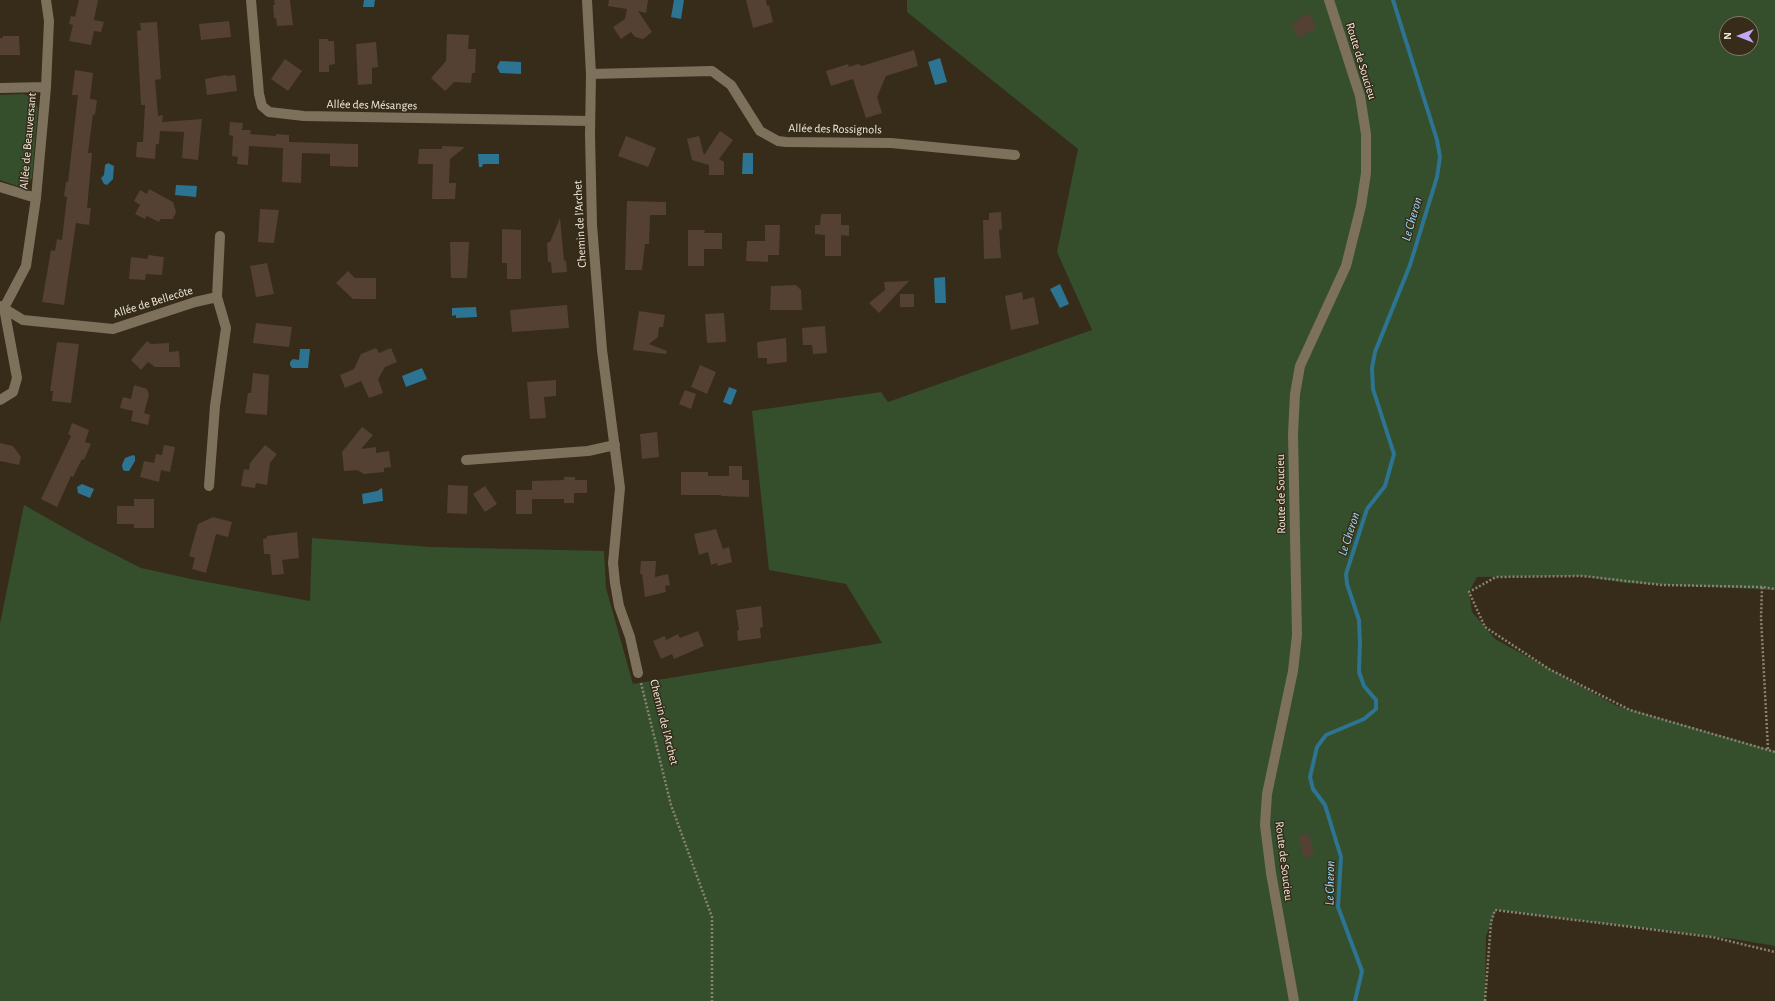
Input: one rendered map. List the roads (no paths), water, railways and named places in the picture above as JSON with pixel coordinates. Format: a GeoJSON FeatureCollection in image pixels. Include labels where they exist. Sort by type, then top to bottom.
{"type":"FeatureCollection","features":[{"type":"Feature","properties":{"kind":"street","name":"Allée de Beauversant"},"geometry":{"type":"LineString","coordinates":[[2,307],[26,266],[36,198],[46,87],[49,21],[46,0]]}},
{"type":"Feature","properties":{"kind":"street","name":"Allée des Mésanges"},"geometry":{"type":"LineString","coordinates":[[251,0],[260,94],[262,106],[269,112],[304,116],[590,121]]}},
{"type":"Feature","properties":{"kind":"street","name":"Chemin de l'Archet"},"geometry":{"type":"LineString","coordinates":[[587,0],[591,74],[590,121],[592,225],[602,350],[620,488],[613,563],[619,606],[630,637],[638,673]]}},
{"type":"Feature","properties":{"kind":"street","name":"Route de Soucieu"},"geometry":{"type":"LineString","coordinates":[[1294,1001],[1271,873],[1265,825],[1267,794],[1293,671],[1297,635],[1293,434],[1295,394],[1300,366],[1346,266],[1361,206],[1366,174],[1366,134],[1360,96],[1329,0]]}},
{"type":"Feature","properties":{"kind":"street","name":"Allée des Rossignols"},"geometry":{"type":"LineString","coordinates":[[591,74],[712,71],[731,85],[760,131],[778,141],[891,143],[1015,154]]}},
{"type":"Feature","properties":{"kind":"street","name":"Allée de Beauversant"},"geometry":{"type":"LineString","coordinates":[[0,88],[46,87]]}},
{"type":"Feature","properties":{"kind":"street","name":"Allée de Beauversant"},"geometry":{"type":"LineString","coordinates":[[0,187],[36,198]]}},
{"type":"Feature","properties":{"kind":"street"},"geometry":{"type":"LineString","coordinates":[[209,486],[215,406],[226,328],[217,297],[220,236]]}},
{"type":"Feature","properties":{"kind":"street","name":"Allée de Bellecôte"},"geometry":{"type":"LineString","coordinates":[[2,307],[23,320],[113,329],[195,302],[217,297]]}},
{"type":"Feature","properties":{"kind":"street"},"geometry":{"type":"LineString","coordinates":[[0,400],[13,392],[17,378],[2,307]]}},
{"type":"Feature","properties":{"kind":"street"},"geometry":{"type":"LineString","coordinates":[[466,460],[588,451],[615,445]]}},
{"type":"Feature","properties":{"kind":"water"},"geometry":{"type":"Polygon","coordinates":[[[364,0],[375,0],[374,7],[363,7],[364,0]]]}},
{"type":"Feature","properties":{"kind":"water"},"geometry":{"type":"Polygon","coordinates":[[[674,0],[684,0],[681,19],[671,17],[674,0]]]}},
{"type":"Feature","properties":{"kind":"water"},"geometry":{"type":"Polygon","coordinates":[[[940,58],[947,82],[935,85],[928,62],[940,58]]]}},
{"type":"Feature","properties":{"kind":"water"},"geometry":{"type":"Polygon","coordinates":[[[500,61],[521,62],[521,74],[500,73],[497,67],[500,61]]]}},
{"type":"Feature","properties":{"kind":"water"},"geometry":{"type":"Polygon","coordinates":[[[743,153],[753,153],[753,174],[742,174],[743,153]]]}},
{"type":"Feature","properties":{"kind":"water"},"geometry":{"type":"Polygon","coordinates":[[[478,154],[499,154],[499,164],[483,164],[482,167],[479,167],[478,154]]]}},
{"type":"Feature","properties":{"kind":"water"},"geometry":{"type":"Polygon","coordinates":[[[108,163],[114,166],[113,179],[107,185],[104,184],[101,178],[104,175],[105,165],[108,163]]]}},
{"type":"Feature","properties":{"kind":"water"},"geometry":{"type":"Polygon","coordinates":[[[176,185],[197,186],[196,197],[175,195],[176,185]]]}},
{"type":"Feature","properties":{"kind":"water"},"geometry":{"type":"Polygon","coordinates":[[[945,277],[946,303],[935,303],[934,278],[945,277]]]}},
{"type":"Feature","properties":{"kind":"water"},"geometry":{"type":"Polygon","coordinates":[[[1060,284],[1069,304],[1060,308],[1050,289],[1060,284]]]}},
{"type":"Feature","properties":{"kind":"water"},"geometry":{"type":"Polygon","coordinates":[[[476,307],[477,317],[456,318],[456,315],[452,316],[452,308],[476,307]]]}},
{"type":"Feature","properties":{"kind":"water"},"geometry":{"type":"Polygon","coordinates":[[[300,349],[310,349],[308,368],[292,368],[290,362],[293,359],[299,360],[300,349]]]}},
{"type":"Feature","properties":{"kind":"water"},"geometry":{"type":"Polygon","coordinates":[[[422,368],[427,379],[406,387],[402,376],[422,368]]]}},
{"type":"Feature","properties":{"kind":"water"},"geometry":{"type":"Polygon","coordinates":[[[729,387],[737,390],[731,405],[723,402],[729,387]]]}},
{"type":"Feature","properties":{"kind":"water"},"geometry":{"type":"Polygon","coordinates":[[[133,455],[135,456],[135,461],[129,471],[123,470],[122,465],[125,458],[133,455]]]}},
{"type":"Feature","properties":{"kind":"water"},"geometry":{"type":"Polygon","coordinates":[[[82,484],[94,489],[90,498],[78,493],[77,487],[82,484]]]}},
{"type":"Feature","properties":{"kind":"water"},"geometry":{"type":"Polygon","coordinates":[[[382,488],[383,501],[363,504],[362,494],[377,491],[382,488]]]}},
{"type":"Feature","properties":{"kind":"waterway","name":"Le Cheron"},"geometry":{"type":"LineString","coordinates":[[1355,1001],[1362,971],[1338,907],[1341,857],[1325,805],[1313,789],[1310,777],[1317,747],[1326,735],[1364,719],[1376,709],[1376,700],[1364,686],[1359,672],[1359,620],[1347,584],[1346,574],[1367,509],[1385,486],[1394,454],[1373,389],[1372,368],[1375,352],[1410,265],[1437,177],[1440,157],[1437,140],[1393,0]]}}]}
